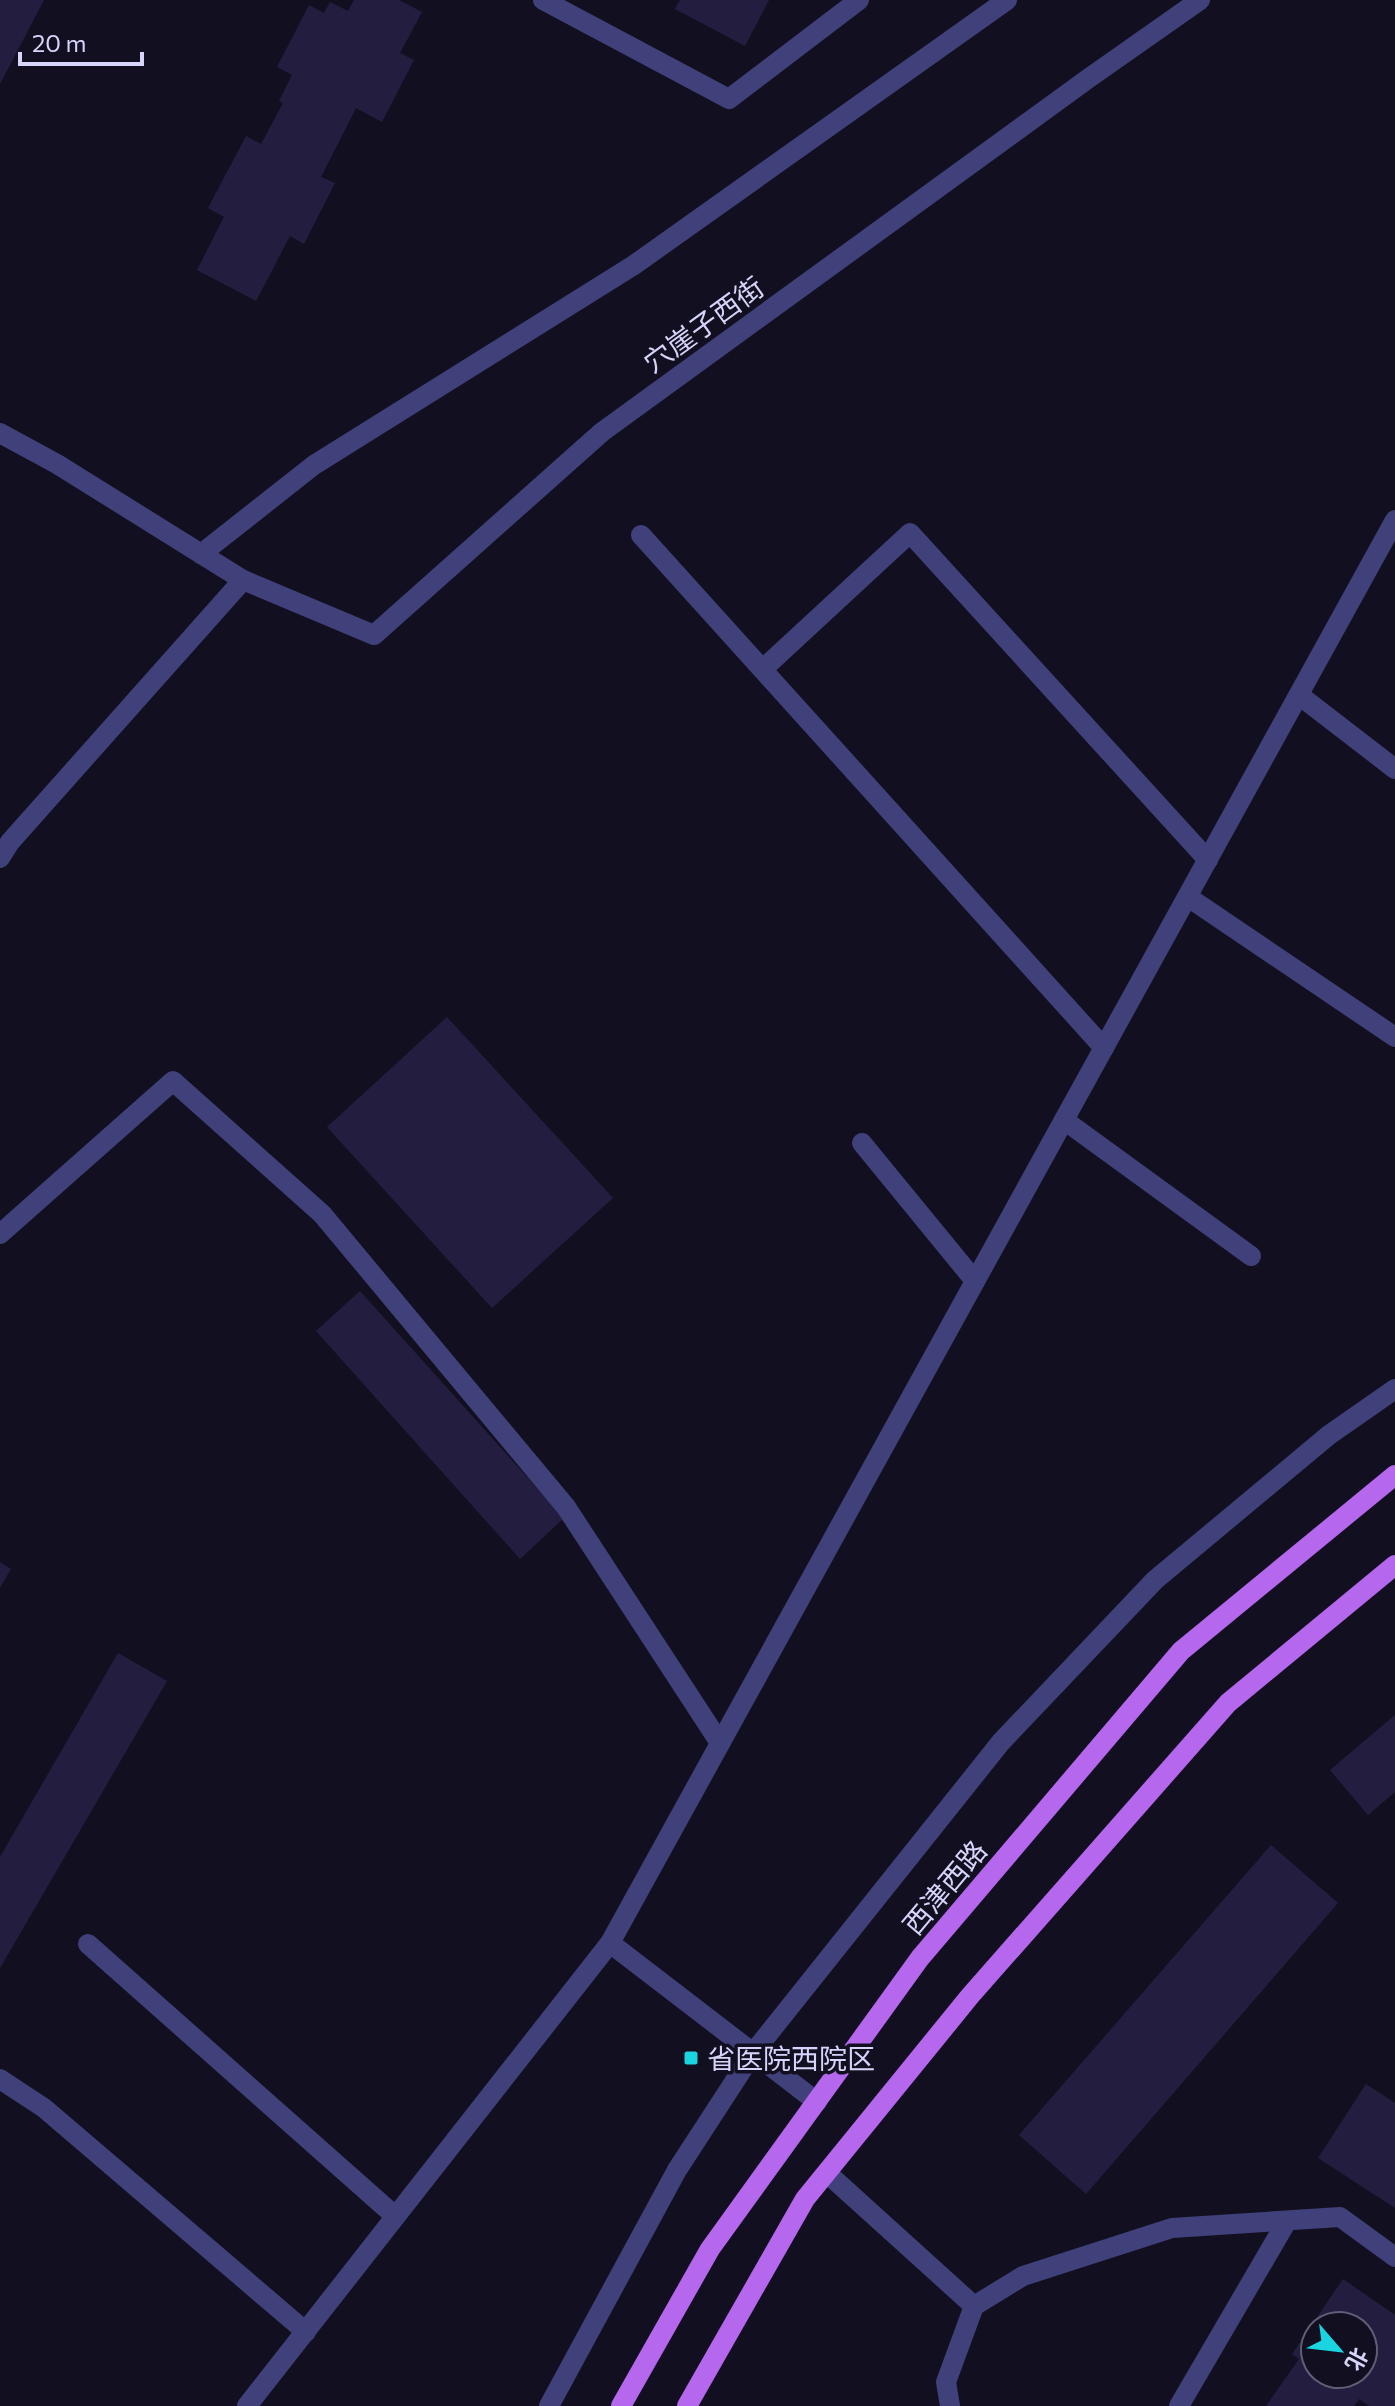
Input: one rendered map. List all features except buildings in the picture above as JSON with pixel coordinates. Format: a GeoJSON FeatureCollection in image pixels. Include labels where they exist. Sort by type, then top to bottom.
{"type":"FeatureCollection","features":[{"type":"Feature","properties":{"kind":"main road","name":"西津西路"},"geometry":{"type":"LineString","coordinates":[[621,2406],[710,2249],[920,1958],[1181,1651],[1395,1475]]}},
{"type":"Feature","properties":{"kind":"main road"},"geometry":{"type":"LineString","coordinates":[[687,2406],[805,2199],[970,1996],[1228,1703],[1395,1565]]}},
{"type":"Feature","properties":{"kind":"street"},"geometry":{"type":"LineString","coordinates":[[543,0],[729,99],[859,0]]}},
{"type":"Feature","properties":{"kind":"street"},"geometry":{"type":"LineString","coordinates":[[201,554],[314,465],[634,265],[1007,0]]}},
{"type":"Feature","properties":{"kind":"street","name":"穴崖子西街"},"geometry":{"type":"LineString","coordinates":[[243,580],[374,635],[602,432],[1200,0]]}},
{"type":"Feature","properties":{"kind":"street"},"geometry":{"type":"LineString","coordinates":[[0,433],[57,464],[243,580],[3,846]]}},
{"type":"Feature","properties":{"kind":"street"},"geometry":{"type":"LineString","coordinates":[[247,2406],[610,1943],[1395,520]]}},
{"type":"Feature","properties":{"kind":"street"},"geometry":{"type":"LineString","coordinates":[[763,669],[910,533],[1208,860]]}},
{"type":"Feature","properties":{"kind":"street"},"geometry":{"type":"LineString","coordinates":[[641,535],[1104,1048]]}},
{"type":"Feature","properties":{"kind":"street"},"geometry":{"type":"LineString","coordinates":[[1299,695],[1395,769]]}},
{"type":"Feature","properties":{"kind":"street"},"geometry":{"type":"LineString","coordinates":[[1188,897],[1395,1037]]}},
{"type":"Feature","properties":{"kind":"street"},"geometry":{"type":"LineString","coordinates":[[0,1234],[173,1081],[322,1214],[566,1507],[720,1743]]}},
{"type":"Feature","properties":{"kind":"street"},"geometry":{"type":"LineString","coordinates":[[1064,1120],[1251,1256]]}},
{"type":"Feature","properties":{"kind":"street"},"geometry":{"type":"LineString","coordinates":[[862,1143],[975,1281]]}},
{"type":"Feature","properties":{"kind":"street"},"geometry":{"type":"LineString","coordinates":[[549,2406],[677,2170],[753,2053],[1001,1742],[1155,1580],[1329,1435],[1395,1389]]}},
{"type":"Feature","properties":{"kind":"street"},"geometry":{"type":"LineString","coordinates":[[610,1943],[817,2102]]}},
{"type":"Feature","properties":{"kind":"street"},"geometry":{"type":"LineString","coordinates":[[88,1944],[395,2216]]}},
{"type":"Feature","properties":{"kind":"street"},"geometry":{"type":"LineString","coordinates":[[0,2079],[44,2108],[306,2332]]}},
{"type":"Feature","properties":{"kind":"street"},"geometry":{"type":"LineString","coordinates":[[827,2173],[974,2306]]}},
{"type":"Feature","properties":{"kind":"street"},"geometry":{"type":"LineString","coordinates":[[950,2406],[946,2382],[974,2306],[1023,2276],[1172,2228],[1340,2217],[1395,2257]]}},
{"type":"Feature","properties":{"kind":"street"},"geometry":{"type":"LineString","coordinates":[[1179,2406],[1287,2221]]}},
{"type":"Feature","properties":{"kind":"place","name":"省医院西院区"},"geometry":{"type":"Point","coordinates":[691,2058]}}]}
